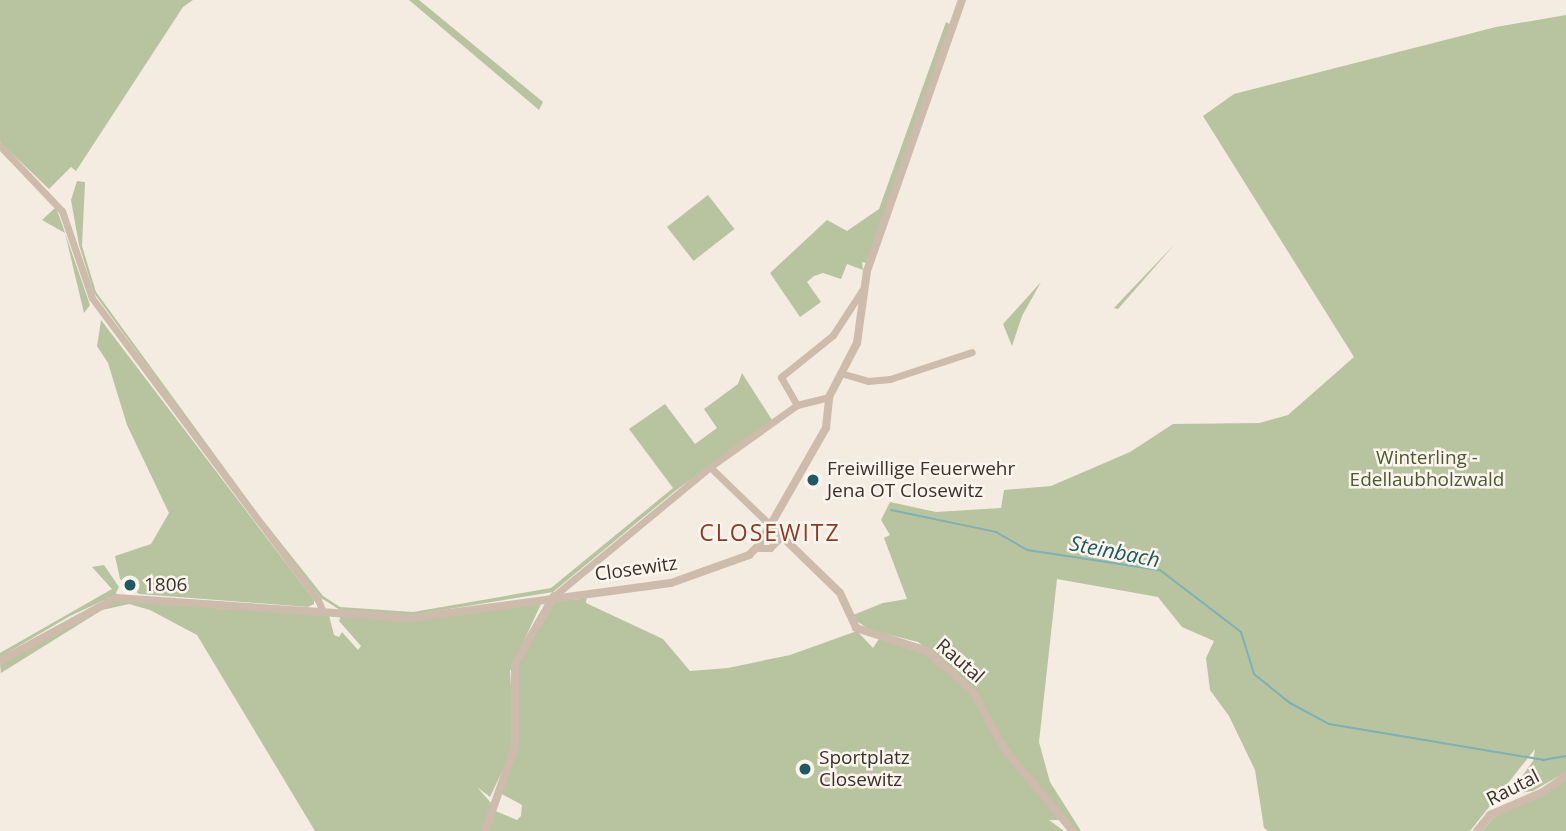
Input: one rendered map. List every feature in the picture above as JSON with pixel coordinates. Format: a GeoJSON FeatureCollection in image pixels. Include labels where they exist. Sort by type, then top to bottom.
{"type":"FeatureCollection","features":[{"type":"Feature","properties":{"kind":"street"},"geometry":{"type":"LineString","coordinates":[[757,548],[768,523],[820,443],[829,397],[844,374],[858,343],[863,289],[868,269],[962,0]]}},
{"type":"Feature","properties":{"kind":"street"},"geometry":{"type":"LineString","coordinates":[[0,146],[62,211],[92,298],[318,600],[323,612]]}},
{"type":"Feature","properties":{"kind":"street"},"geometry":{"type":"LineString","coordinates":[[797,405],[781,377],[833,335],[863,289]]}},
{"type":"Feature","properties":{"kind":"street"},"geometry":{"type":"LineString","coordinates":[[844,374],[868,381],[890,379],[972,352]]}},
{"type":"Feature","properties":{"kind":"street"},"geometry":{"type":"LineString","coordinates":[[485,831],[515,746],[515,664],[554,596],[710,467],[797,405],[829,397]]}},
{"type":"Feature","properties":{"kind":"street"},"geometry":{"type":"LineString","coordinates":[[710,467],[768,523]]}},
{"type":"Feature","properties":{"kind":"street","name":"Rautal"},"geometry":{"type":"LineString","coordinates":[[768,523],[840,593],[856,628],[927,652],[973,692],[1005,750],[1073,831]]}},
{"type":"Feature","properties":{"kind":"street","name":"Closewitz"},"geometry":{"type":"LineString","coordinates":[[0,661],[116,598],[423,617],[554,596],[680,581],[757,548],[769,548],[783,535]]}},
{"type":"Feature","properties":{"kind":"street","name":"Rautal"},"geometry":{"type":"LineString","coordinates":[[1477,831],[1490,815],[1543,792],[1566,776]]}},
{"type":"Feature","properties":{"kind":"green space"},"geometry":{"type":"Polygon","coordinates":[[[0,0],[193,0],[183,7],[76,171],[71,167],[49,189],[0,142],[0,0]]]}},
{"type":"Feature","properties":{"kind":"green space"},"geometry":{"type":"Polygon","coordinates":[[[409,0],[419,0],[543,102],[539,110],[409,0]]]}},
{"type":"Feature","properties":{"kind":"green space","name":"Winterling - Edellaubholzwald"},"geometry":{"type":"Polygon","coordinates":[[[1566,15],[1566,772],[1533,791],[1518,793],[1515,786],[1533,761],[1535,749],[1470,831],[1268,831],[1264,828],[1255,770],[1229,716],[1210,690],[1206,658],[1214,641],[1182,627],[1158,597],[1057,579],[1039,742],[1050,782],[1081,831],[1077,831],[1006,747],[975,690],[918,642],[870,630],[855,620],[853,615],[883,603],[907,599],[884,538],[890,535],[881,520],[890,502],[936,512],[1001,508],[1004,490],[1051,486],[1130,452],[1173,424],[1259,423],[1288,415],[1354,357],[1203,116],[1234,94],[1496,27],[1566,15]]]}},
{"type":"Feature","properties":{"kind":"green space"},"geometry":{"type":"Polygon","coordinates":[[[946,22],[951,25],[866,263],[862,262],[863,270],[847,264],[841,279],[823,273],[814,276],[807,282],[821,302],[800,317],[770,273],[827,220],[847,231],[879,209],[946,22]]]}},
{"type":"Feature","properties":{"kind":"green space"},"geometry":{"type":"Polygon","coordinates":[[[77,181],[85,182],[82,246],[96,292],[258,514],[323,596],[340,607],[413,612],[551,588],[673,488],[629,429],[665,404],[695,444],[717,428],[704,409],[738,384],[742,373],[772,420],[675,491],[553,592],[412,615],[340,610],[321,598],[269,533],[94,293],[79,245],[71,200],[77,181]]]}},
{"type":"Feature","properties":{"kind":"green space"},"geometry":{"type":"Polygon","coordinates":[[[708,195],[734,229],[693,261],[667,227],[708,195]]]}},
{"type":"Feature","properties":{"kind":"green space"},"geometry":{"type":"Polygon","coordinates":[[[56,207],[90,305],[84,313],[65,233],[42,220],[56,207]]]}},
{"type":"Feature","properties":{"kind":"green space"},"geometry":{"type":"Polygon","coordinates":[[[1175,244],[1118,309],[1114,308],[1128,293],[1175,244]]]}},
{"type":"Feature","properties":{"kind":"green space"},"geometry":{"type":"Polygon","coordinates":[[[1041,282],[1022,316],[1012,346],[1003,324],[1041,282]]]}},
{"type":"Feature","properties":{"kind":"green space"},"geometry":{"type":"Polygon","coordinates":[[[101,320],[314,600],[314,604],[308,607],[139,594],[120,579],[115,556],[151,544],[169,513],[127,425],[108,363],[97,346],[101,320]]]}},
{"type":"Feature","properties":{"kind":"green space"},"geometry":{"type":"Polygon","coordinates":[[[104,565],[119,587],[115,595],[70,616],[0,657],[0,653],[112,589],[92,567],[104,565]]]}},
{"type":"Feature","properties":{"kind":"green space"},"geometry":{"type":"Polygon","coordinates":[[[587,595],[586,603],[663,639],[690,671],[728,668],[790,655],[857,631],[873,648],[879,639],[925,654],[972,695],[993,734],[1060,820],[1049,820],[1064,831],[488,831],[493,810],[517,820],[521,816],[522,805],[500,793],[518,747],[515,682],[521,656],[553,604],[559,599],[576,600],[587,595]]]}},
{"type":"Feature","properties":{"kind":"green space"},"geometry":{"type":"Polygon","coordinates":[[[115,601],[329,615],[334,635],[339,637],[342,632],[358,650],[361,646],[339,621],[341,616],[393,620],[541,604],[510,671],[514,738],[507,761],[490,797],[477,787],[491,803],[483,831],[315,831],[197,635],[150,610],[129,604],[102,610],[1,673],[0,665],[115,601]]]}},
{"type":"Feature","properties":{"kind":"green space"},"geometry":{"type":"Polygon","coordinates":[[[1566,780],[1566,831],[1482,831],[1493,818],[1566,780]]]}},
{"type":"Feature","properties":{"kind":"waterway","name":"Steinbach"},"geometry":{"type":"LineString","coordinates":[[891,510],[996,532],[1027,550],[1160,570],[1241,632],[1254,674],[1290,703],[1329,724],[1543,760],[1566,756]]}},
{"type":"Feature","properties":{"kind":"place","name":"Freiwillige Feuerwehr Jena OT Closewitz"},"geometry":{"type":"Point","coordinates":[813,480]}},
{"type":"Feature","properties":{"kind":"place","name":"1806"},"geometry":{"type":"Point","coordinates":[130,585]}},
{"type":"Feature","properties":{"kind":"place","name":"Sportplatz Closewitz"},"geometry":{"type":"Point","coordinates":[805,769]}},
{"type":"Feature","properties":{"kind":"district","name":"CLOSEWITZ"},"geometry":{"type":"Point","coordinates":[770,532]}}]}
